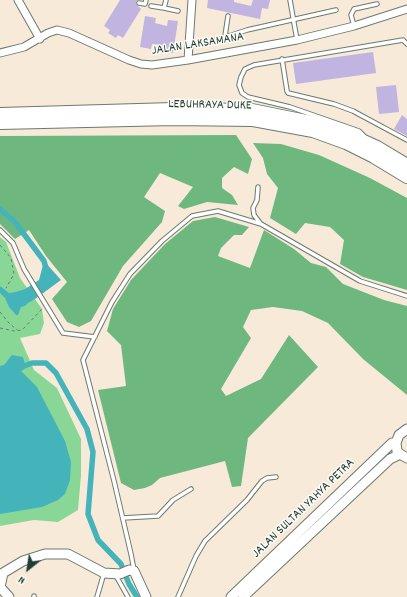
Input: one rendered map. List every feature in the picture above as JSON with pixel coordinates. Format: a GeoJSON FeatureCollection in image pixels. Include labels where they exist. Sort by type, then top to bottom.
{"type":"FeatureCollection","features":[{"type":"Feature","properties":{"kind":"highway","name":"LEBUHRAYA DUKE"},"geometry":{"type":"LineString","coordinates":[[0,114],[173,109],[252,110],[316,123],[348,134],[377,147],[407,165]]}},
{"type":"Feature","properties":{"kind":"highway","name":"LEBUHRAYA DUKE"},"geometry":{"type":"LineString","coordinates":[[0,123],[173,119],[253,120],[313,131],[332,138],[374,157],[407,178]]}},
{"type":"Feature","properties":{"kind":"main road","name":"JALAN SULTAN YAHYA PETRA"},"geometry":{"type":"LineString","coordinates":[[403,456],[397,451],[396,443],[399,435],[407,429]]}},
{"type":"Feature","properties":{"kind":"main road","name":"JALAN SULTAN YAHYA PETRA"},"geometry":{"type":"LineString","coordinates":[[231,597],[392,443],[396,443]]}},
{"type":"Feature","properties":{"kind":"main road","name":"JALAN SULTAN YAHYA PETRA"},"geometry":{"type":"LineString","coordinates":[[243,597],[390,459],[403,456]]}},
{"type":"Feature","properties":{"kind":"main road"},"geometry":{"type":"LineString","coordinates":[[9,597],[0,587],[1,573],[23,561],[45,554],[68,554],[104,573],[117,574],[132,570],[146,597]]}},
{"type":"Feature","properties":{"kind":"street"},"geometry":{"type":"LineString","coordinates":[[18,0],[40,39]]}},
{"type":"Feature","properties":{"kind":"street"},"geometry":{"type":"LineString","coordinates":[[188,60],[189,1]]}},
{"type":"Feature","properties":{"kind":"street","name":"JALAN LAKSAMANA"},"geometry":{"type":"LineString","coordinates":[[0,53],[24,47],[48,33],[57,30],[68,33],[129,60],[141,64],[152,65],[297,40],[354,26],[407,9]]}},
{"type":"Feature","properties":{"kind":"lane"},"geometry":{"type":"LineString","coordinates":[[139,3],[145,4],[146,0]]}},
{"type":"Feature","properties":{"kind":"lane"},"geometry":{"type":"LineString","coordinates":[[164,8],[166,0]]}},
{"type":"Feature","properties":{"kind":"lane"},"geometry":{"type":"LineString","coordinates":[[290,0],[297,40]]}},
{"type":"Feature","properties":{"kind":"lane"},"geometry":{"type":"LineString","coordinates":[[354,26],[351,15],[354,9],[377,4]]}},
{"type":"Feature","properties":{"kind":"lane"},"geometry":{"type":"LineString","coordinates":[[151,6],[178,11]]}},
{"type":"Feature","properties":{"kind":"lane"},"geometry":{"type":"LineString","coordinates":[[207,43],[226,36],[336,10]]}},
{"type":"Feature","properties":{"kind":"lane"},"geometry":{"type":"LineString","coordinates":[[226,36],[228,16]]}},
{"type":"Feature","properties":{"kind":"lane"},"geometry":{"type":"LineString","coordinates":[[377,147],[359,131],[290,107],[248,98],[242,93],[239,85],[241,77],[245,69],[254,64],[403,40],[407,44]]}},
{"type":"Feature","properties":{"kind":"lane"},"geometry":{"type":"LineString","coordinates":[[282,59],[288,93],[334,104],[353,111],[407,140]]}},
{"type":"Feature","properties":{"kind":"lane"},"geometry":{"type":"LineString","coordinates":[[258,187],[253,208],[254,215],[260,224]]}},
{"type":"Feature","properties":{"kind":"lane"},"geometry":{"type":"LineString","coordinates":[[132,570],[123,518],[83,360],[112,302],[130,274],[162,241],[192,216],[218,212],[260,224],[360,281],[407,296]]}},
{"type":"Feature","properties":{"kind":"lane"},"geometry":{"type":"LineString","coordinates":[[0,230],[13,243],[29,277],[63,333],[95,337]]}},
{"type":"Feature","properties":{"kind":"lane"},"geometry":{"type":"LineString","coordinates":[[178,597],[196,556],[205,541],[247,500],[262,481],[267,478],[276,477]]}},
{"type":"Feature","properties":{"kind":"lane"},"geometry":{"type":"LineString","coordinates":[[123,518],[158,516],[173,500],[191,489]]}},
{"type":"Feature","properties":{"kind":"lane"},"geometry":{"type":"LineString","coordinates":[[98,596],[104,573]]}},
{"type":"Feature","properties":{"kind":"lane"},"geometry":{"type":"LineString","coordinates":[[117,574],[128,597]]}},
{"type":"Feature","properties":{"kind":"path"},"geometry":{"type":"LineString","coordinates":[[0,245],[11,258],[14,274],[6,288]]}},
{"type":"Feature","properties":{"kind":"path"},"geometry":{"type":"LineString","coordinates":[[0,328],[14,331],[22,330],[45,303]]}},
{"type":"Feature","properties":{"kind":"path"},"geometry":{"type":"LineString","coordinates":[[0,312],[8,322],[18,330]]}},
{"type":"Feature","properties":{"kind":"green space"},"geometry":{"type":"Polygon","coordinates":[[[236,135],[252,159],[248,174],[234,167],[222,178],[222,188],[232,195],[238,205],[207,202],[184,209],[178,206],[193,187],[160,173],[144,197],[165,211],[162,222],[123,266],[91,321],[79,327],[67,322],[52,299],[67,282],[46,256],[29,230],[15,239],[0,224],[0,136],[236,135]]]}},
{"type":"Feature","properties":{"kind":"green space"},"geometry":{"type":"Polygon","coordinates":[[[253,143],[281,144],[319,155],[370,178],[407,198],[407,290],[363,277],[340,264],[344,240],[330,227],[305,223],[296,234],[270,218],[278,188],[267,174],[263,158],[253,143]]]}},
{"type":"Feature","properties":{"kind":"green space"},"geometry":{"type":"Polygon","coordinates":[[[215,217],[249,227],[242,235],[234,235],[221,248],[218,256],[250,268],[264,230],[294,249],[311,263],[326,267],[343,284],[384,300],[407,306],[407,395],[363,359],[328,323],[302,311],[273,307],[251,310],[243,327],[251,338],[221,389],[226,396],[261,379],[289,335],[318,367],[248,438],[241,486],[232,487],[225,461],[160,478],[152,485],[134,490],[121,483],[98,390],[126,386],[121,345],[107,331],[113,309],[131,280],[165,244],[193,221],[215,217]]]}},
{"type":"Feature","properties":{"kind":"green space"},"geometry":{"type":"Polygon","coordinates":[[[0,237],[6,242],[20,278],[42,309],[44,323],[40,334],[20,338],[34,370],[57,388],[81,439],[81,475],[78,510],[58,522],[34,520],[0,526],[0,237]]]}},
{"type":"Feature","properties":{"kind":"water"},"geometry":{"type":"Polygon","coordinates":[[[44,261],[61,280],[25,306],[21,307],[18,315],[16,315],[0,293],[0,286],[9,293],[25,289],[39,280],[44,261]]]}},
{"type":"Feature","properties":{"kind":"water"},"geometry":{"type":"Polygon","coordinates":[[[12,355],[23,357],[26,368],[21,371],[37,387],[65,441],[71,462],[70,480],[65,494],[58,500],[42,507],[0,514],[0,366],[4,365],[12,355]]]}},
{"type":"Feature","properties":{"kind":"building"},"geometry":{"type":"Polygon","coordinates":[[[120,0],[138,0],[136,4],[141,9],[123,38],[118,35],[116,38],[108,33],[110,30],[104,26],[120,0]]]}},
{"type":"Feature","properties":{"kind":"building"},"geometry":{"type":"Polygon","coordinates":[[[208,0],[234,0],[234,2],[251,6],[253,0],[270,0],[268,9],[262,8],[260,19],[207,8],[208,0]]]}},
{"type":"Feature","properties":{"kind":"building"},"geometry":{"type":"Polygon","coordinates":[[[145,16],[156,18],[155,23],[167,26],[168,20],[178,21],[173,53],[161,51],[162,45],[152,44],[151,49],[140,47],[145,16]]]}},
{"type":"Feature","properties":{"kind":"building"},"geometry":{"type":"Polygon","coordinates":[[[373,52],[376,73],[296,84],[293,63],[373,52]]]}},
{"type":"Feature","properties":{"kind":"building"},"geometry":{"type":"Polygon","coordinates":[[[396,85],[399,112],[379,114],[376,87],[396,85]]]}},
{"type":"Feature","properties":{"kind":"building"},"geometry":{"type":"Polygon","coordinates":[[[402,115],[407,119],[407,136],[394,129],[402,115]]]}},
{"type":"Feature","properties":{"kind":"waterway"},"geometry":{"type":"LineString","coordinates":[[0,209],[15,222],[44,261],[46,268]]}},
{"type":"Feature","properties":{"kind":"waterway"},"geometry":{"type":"LineString","coordinates":[[19,368],[32,363],[46,363],[56,373],[87,429],[93,452],[88,514],[98,540],[121,564],[129,584],[137,597]]}}]}
